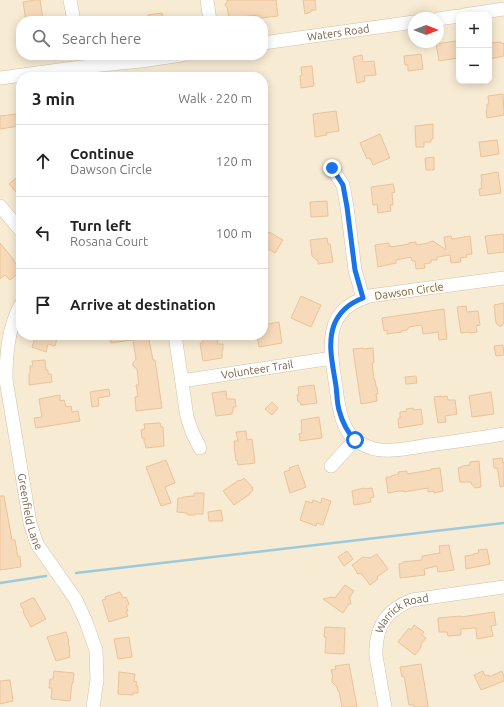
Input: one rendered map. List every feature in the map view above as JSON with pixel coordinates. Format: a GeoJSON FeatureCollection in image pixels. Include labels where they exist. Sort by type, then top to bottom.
{"type":"FeatureCollection","features":[{"type":"Feature","properties":{"kind":"street"},"geometry":{"type":"LineString","coordinates":[[70,0],[73,16]]}},
{"type":"Feature","properties":{"kind":"street"},"geometry":{"type":"LineString","coordinates":[[207,0],[209,16]]}},
{"type":"Feature","properties":{"kind":"street"},"geometry":{"type":"LineString","coordinates":[[484,12],[504,9]]}},
{"type":"Feature","properties":{"kind":"street"},"geometry":{"type":"LineString","coordinates":[[444,18],[456,16]]}},
{"type":"Feature","properties":{"kind":"street","name":"Waters Road"},"geometry":{"type":"LineString","coordinates":[[268,42],[408,23]]}},
{"type":"Feature","properties":{"kind":"street"},"geometry":{"type":"LineString","coordinates":[[28,72],[80,61],[148,60]]}},
{"type":"Feature","properties":{"kind":"street"},"geometry":{"type":"LineString","coordinates":[[0,78],[16,75]]}},
{"type":"Feature","properties":{"kind":"street"},"geometry":{"type":"LineString","coordinates":[[332,168],[343,185],[355,270],[363,298]]}},
{"type":"Feature","properties":{"kind":"street"},"geometry":{"type":"LineString","coordinates":[[0,206],[16,225]]}},
{"type":"Feature","properties":{"kind":"street","name":"Dawson Circle"},"geometry":{"type":"LineString","coordinates":[[355,440],[350,435],[339,410],[332,358],[331,349],[334,325],[340,313],[358,300],[377,295],[504,278]]}},
{"type":"Feature","properties":{"kind":"street","name":"Greenfield Lane"},"geometry":{"type":"LineString","coordinates":[[16,316],[9,334],[6,360],[6,380],[30,522],[37,544],[76,600],[96,650],[97,680],[93,707]]}},
{"type":"Feature","properties":{"kind":"street"},"geometry":{"type":"LineString","coordinates":[[176,340],[187,417],[200,448]]}},
{"type":"Feature","properties":{"kind":"street","name":"Volunteer Trail"},"geometry":{"type":"LineString","coordinates":[[182,381],[332,358]]}},
{"type":"Feature","properties":{"kind":"street"},"geometry":{"type":"LineString","coordinates":[[331,466],[355,440],[373,449],[392,450],[504,434]]}},
{"type":"Feature","properties":{"kind":"street","name":"Warrick Road"},"geometry":{"type":"LineString","coordinates":[[384,707],[376,650],[377,635],[381,625],[388,616],[401,605],[412,600],[504,587]]}},
{"type":"Feature","properties":{"kind":"shaded area"},"geometry":{"type":"Polygon","coordinates":[[[0,0],[504,0],[504,707],[0,707],[0,0]]]}},
{"type":"Feature","properties":{"kind":"building"},"geometry":{"type":"Polygon","coordinates":[[[40,0],[43,16],[25,16],[23,2],[40,0]]]}},
{"type":"Feature","properties":{"kind":"building"},"geometry":{"type":"Polygon","coordinates":[[[227,0],[276,0],[278,16],[229,16],[227,7],[225,5],[227,0]]]}},
{"type":"Feature","properties":{"kind":"building"},"geometry":{"type":"Polygon","coordinates":[[[303,0],[315,0],[316,10],[311,10],[311,12],[305,14],[303,0]]]}},
{"type":"Feature","properties":{"kind":"building"},"geometry":{"type":"Polygon","coordinates":[[[162,13],[162,16],[148,16],[162,13]]]}},
{"type":"Feature","properties":{"kind":"building"},"geometry":{"type":"Polygon","coordinates":[[[456,41],[456,58],[439,61],[437,48],[444,48],[444,43],[456,41]]]}},
{"type":"Feature","properties":{"kind":"building"},"geometry":{"type":"Polygon","coordinates":[[[492,43],[504,43],[504,56],[492,58],[492,43]]]}},
{"type":"Feature","properties":{"kind":"building"},"geometry":{"type":"Polygon","coordinates":[[[421,54],[423,69],[408,71],[408,65],[405,65],[404,56],[421,54]]]}},
{"type":"Feature","properties":{"kind":"building"},"geometry":{"type":"Polygon","coordinates":[[[362,55],[363,62],[374,61],[376,75],[364,76],[365,81],[357,83],[353,57],[362,55]]]}},
{"type":"Feature","properties":{"kind":"building"},"geometry":{"type":"Polygon","coordinates":[[[312,66],[314,86],[301,88],[301,67],[312,66]]]}},
{"type":"Feature","properties":{"kind":"building"},"geometry":{"type":"Polygon","coordinates":[[[503,94],[504,115],[487,118],[486,110],[487,104],[489,104],[488,96],[503,94]]]}},
{"type":"Feature","properties":{"kind":"building"},"geometry":{"type":"Polygon","coordinates":[[[336,111],[339,131],[326,133],[327,135],[315,137],[313,114],[336,111]]]}},
{"type":"Feature","properties":{"kind":"building"},"geometry":{"type":"Polygon","coordinates":[[[16,114],[16,126],[0,129],[0,116],[16,114]]]}},
{"type":"Feature","properties":{"kind":"building"},"geometry":{"type":"Polygon","coordinates":[[[433,124],[433,139],[431,139],[431,142],[424,142],[424,147],[416,147],[415,126],[433,124]]]}},
{"type":"Feature","properties":{"kind":"building"},"geometry":{"type":"Polygon","coordinates":[[[380,134],[390,158],[373,165],[370,158],[367,159],[360,143],[380,134]]]}},
{"type":"Feature","properties":{"kind":"building"},"geometry":{"type":"Polygon","coordinates":[[[497,140],[499,154],[481,157],[479,142],[497,140]]]}},
{"type":"Feature","properties":{"kind":"building"},"geometry":{"type":"Polygon","coordinates":[[[434,157],[434,170],[426,170],[425,158],[434,157]]]}},
{"type":"Feature","properties":{"kind":"building"},"geometry":{"type":"Polygon","coordinates":[[[498,172],[501,193],[480,196],[479,189],[482,188],[481,175],[498,172]]]}},
{"type":"Feature","properties":{"kind":"building"},"geometry":{"type":"Polygon","coordinates":[[[16,178],[16,192],[9,184],[16,178]]]}},
{"type":"Feature","properties":{"kind":"building"},"geometry":{"type":"Polygon","coordinates":[[[393,184],[395,192],[392,193],[393,205],[390,205],[391,211],[378,213],[377,204],[373,205],[371,187],[393,184]]]}},
{"type":"Feature","properties":{"kind":"building"},"geometry":{"type":"Polygon","coordinates":[[[327,201],[328,216],[311,217],[310,202],[327,201]]]}},
{"type":"Feature","properties":{"kind":"building"},"geometry":{"type":"Polygon","coordinates":[[[269,232],[283,240],[275,253],[268,249],[269,232]]]}},
{"type":"Feature","properties":{"kind":"building"},"geometry":{"type":"Polygon","coordinates":[[[503,234],[504,252],[488,254],[485,236],[503,234]]]}},
{"type":"Feature","properties":{"kind":"building"},"geometry":{"type":"Polygon","coordinates":[[[451,236],[452,239],[470,236],[472,254],[466,255],[467,257],[460,258],[461,262],[451,263],[450,255],[437,257],[437,260],[431,260],[431,263],[424,264],[425,268],[416,269],[415,261],[412,261],[411,257],[396,260],[396,263],[378,267],[375,245],[389,243],[389,246],[391,247],[416,242],[416,245],[433,241],[446,250],[444,237],[451,236]]]}},
{"type":"Feature","properties":{"kind":"building"},"geometry":{"type":"Polygon","coordinates":[[[327,238],[328,244],[330,244],[333,262],[318,264],[318,261],[312,256],[310,240],[327,238]]]}},
{"type":"Feature","properties":{"kind":"building"},"geometry":{"type":"Polygon","coordinates":[[[0,243],[16,264],[16,275],[10,280],[5,275],[0,279],[0,243]]]}},
{"type":"Feature","properties":{"kind":"building"},"geometry":{"type":"Polygon","coordinates":[[[301,296],[321,305],[311,327],[291,318],[301,296]]]}},
{"type":"Feature","properties":{"kind":"building"},"geometry":{"type":"Polygon","coordinates":[[[504,303],[504,323],[502,326],[499,326],[496,323],[494,305],[504,303]]]}},
{"type":"Feature","properties":{"kind":"building"},"geometry":{"type":"Polygon","coordinates":[[[466,306],[467,312],[478,311],[480,325],[476,326],[477,332],[461,333],[457,307],[466,306]]]}},
{"type":"Feature","properties":{"kind":"building"},"geometry":{"type":"Polygon","coordinates":[[[444,309],[447,339],[439,340],[438,332],[423,334],[421,325],[409,327],[407,330],[401,331],[402,332],[387,334],[387,330],[384,331],[382,318],[444,309]]]}},
{"type":"Feature","properties":{"kind":"building"},"geometry":{"type":"Polygon","coordinates":[[[279,322],[282,343],[259,347],[258,340],[268,340],[268,324],[279,322]]]}},
{"type":"Feature","properties":{"kind":"building"},"geometry":{"type":"Polygon","coordinates":[[[34,340],[57,340],[55,346],[48,344],[46,352],[32,347],[34,340]]]}},
{"type":"Feature","properties":{"kind":"building"},"geometry":{"type":"Polygon","coordinates":[[[110,340],[133,340],[111,343],[110,340]]]}},
{"type":"Feature","properties":{"kind":"building"},"geometry":{"type":"Polygon","coordinates":[[[133,340],[149,340],[153,360],[155,360],[162,408],[136,411],[135,397],[138,396],[136,385],[139,385],[137,369],[133,366],[133,363],[136,359],[133,340]]]}},
{"type":"Feature","properties":{"kind":"building"},"geometry":{"type":"Polygon","coordinates":[[[202,340],[217,340],[218,344],[223,344],[222,358],[203,361],[200,343],[203,343],[202,340]]]}},
{"type":"Feature","properties":{"kind":"building"},"geometry":{"type":"Polygon","coordinates":[[[503,345],[504,355],[496,356],[494,346],[503,345]]]}},
{"type":"Feature","properties":{"kind":"building"},"geometry":{"type":"Polygon","coordinates":[[[373,348],[374,363],[372,363],[374,380],[378,394],[376,394],[377,401],[361,404],[353,349],[373,348]]]}},
{"type":"Feature","properties":{"kind":"building"},"geometry":{"type":"Polygon","coordinates":[[[45,360],[46,370],[48,370],[48,374],[51,374],[52,382],[29,385],[30,366],[33,366],[32,361],[45,360]]]}},
{"type":"Feature","properties":{"kind":"building"},"geometry":{"type":"Polygon","coordinates":[[[416,376],[417,383],[406,384],[405,377],[416,376]]]}},
{"type":"Feature","properties":{"kind":"building"},"geometry":{"type":"Polygon","coordinates":[[[314,385],[317,403],[301,405],[300,402],[298,402],[298,387],[314,385]]]}},
{"type":"Feature","properties":{"kind":"building"},"geometry":{"type":"Polygon","coordinates":[[[109,389],[110,396],[98,398],[99,406],[92,407],[90,392],[109,389]]]}},
{"type":"Feature","properties":{"kind":"building"},"geometry":{"type":"Polygon","coordinates":[[[226,391],[227,399],[235,399],[236,407],[233,407],[232,414],[216,416],[212,393],[226,391]]]}},
{"type":"Feature","properties":{"kind":"building"},"geometry":{"type":"Polygon","coordinates":[[[491,392],[494,414],[472,417],[469,396],[491,392]]]}},
{"type":"Feature","properties":{"kind":"building"},"geometry":{"type":"Polygon","coordinates":[[[60,395],[60,401],[64,400],[66,407],[71,406],[72,412],[78,411],[80,421],[36,428],[34,418],[42,417],[39,399],[60,395]]]}},
{"type":"Feature","properties":{"kind":"building"},"geometry":{"type":"Polygon","coordinates":[[[447,396],[448,400],[455,400],[457,414],[445,416],[446,422],[438,423],[434,397],[447,396]]]}},
{"type":"Feature","properties":{"kind":"building"},"geometry":{"type":"Polygon","coordinates":[[[272,402],[278,408],[272,415],[265,409],[272,402]]]}},
{"type":"Feature","properties":{"kind":"building"},"geometry":{"type":"Polygon","coordinates":[[[413,408],[414,410],[421,409],[423,424],[399,428],[398,419],[400,418],[400,412],[413,408]]]}},
{"type":"Feature","properties":{"kind":"building"},"geometry":{"type":"Polygon","coordinates":[[[319,417],[322,438],[300,441],[299,434],[302,433],[301,420],[319,417]]]}},
{"type":"Feature","properties":{"kind":"building"},"geometry":{"type":"Polygon","coordinates":[[[160,423],[161,427],[163,427],[164,446],[146,448],[141,430],[145,429],[144,424],[160,423]]]}},
{"type":"Feature","properties":{"kind":"building"},"geometry":{"type":"Polygon","coordinates":[[[246,431],[247,440],[252,439],[255,463],[238,465],[234,446],[234,441],[238,441],[236,432],[246,431]]]}},
{"type":"Feature","properties":{"kind":"building"},"geometry":{"type":"Polygon","coordinates":[[[502,458],[503,463],[504,462],[504,486],[500,487],[498,471],[497,468],[494,468],[493,459],[502,458]]]}},
{"type":"Feature","properties":{"kind":"building"},"geometry":{"type":"Polygon","coordinates":[[[166,460],[175,483],[165,487],[171,503],[161,506],[146,467],[166,460]]]}},
{"type":"Feature","properties":{"kind":"building"},"geometry":{"type":"Polygon","coordinates":[[[479,461],[481,487],[476,488],[471,482],[460,482],[458,468],[470,465],[470,462],[479,461]]]}},
{"type":"Feature","properties":{"kind":"building"},"geometry":{"type":"Polygon","coordinates":[[[298,465],[306,487],[290,493],[284,472],[290,470],[289,468],[298,465]]]}},
{"type":"Feature","properties":{"kind":"building"},"geometry":{"type":"Polygon","coordinates":[[[440,468],[443,491],[434,493],[434,491],[428,492],[428,488],[388,493],[386,477],[399,474],[398,472],[407,471],[407,474],[440,468]]]}},
{"type":"Feature","properties":{"kind":"building"},"geometry":{"type":"Polygon","coordinates":[[[244,478],[253,490],[250,494],[234,505],[223,491],[244,478]]]}},
{"type":"Feature","properties":{"kind":"building"},"geometry":{"type":"Polygon","coordinates":[[[372,488],[374,497],[370,498],[371,502],[354,505],[352,491],[372,488]]]}},
{"type":"Feature","properties":{"kind":"building"},"geometry":{"type":"Polygon","coordinates":[[[194,493],[204,493],[203,514],[188,515],[187,513],[177,512],[178,498],[194,496],[194,493]]]}},
{"type":"Feature","properties":{"kind":"building"},"geometry":{"type":"Polygon","coordinates":[[[0,496],[4,496],[12,540],[15,540],[18,557],[20,556],[21,567],[0,570],[0,496]]]}},
{"type":"Feature","properties":{"kind":"building"},"geometry":{"type":"Polygon","coordinates":[[[322,498],[331,501],[323,525],[317,523],[316,526],[300,520],[306,501],[312,503],[313,500],[321,503],[322,498]]]}},
{"type":"Feature","properties":{"kind":"building"},"geometry":{"type":"Polygon","coordinates":[[[221,510],[223,521],[209,521],[208,512],[221,510]]]}},
{"type":"Feature","properties":{"kind":"building"},"geometry":{"type":"Polygon","coordinates":[[[449,545],[454,570],[438,572],[437,566],[424,569],[425,575],[400,578],[399,564],[403,562],[422,560],[422,556],[440,553],[439,546],[449,545]]]}},
{"type":"Feature","properties":{"kind":"building"},"geometry":{"type":"Polygon","coordinates":[[[487,549],[490,564],[466,569],[465,556],[479,553],[478,550],[487,549]]]}},
{"type":"Feature","properties":{"kind":"building"},"geometry":{"type":"Polygon","coordinates":[[[347,551],[353,559],[344,566],[338,557],[347,551]]]}},
{"type":"Feature","properties":{"kind":"building"},"geometry":{"type":"Polygon","coordinates":[[[377,554],[388,569],[377,577],[378,579],[370,585],[361,573],[358,574],[352,565],[363,557],[370,558],[377,554]]]}},
{"type":"Feature","properties":{"kind":"building"},"geometry":{"type":"Polygon","coordinates":[[[345,585],[354,591],[349,598],[351,604],[349,604],[343,613],[323,599],[332,597],[335,598],[345,585]]]}},
{"type":"Feature","properties":{"kind":"building"},"geometry":{"type":"Polygon","coordinates":[[[120,592],[123,598],[126,597],[129,604],[126,606],[128,616],[109,622],[102,600],[106,599],[105,597],[120,592]]]}},
{"type":"Feature","properties":{"kind":"building"},"geometry":{"type":"Polygon","coordinates":[[[34,598],[46,619],[31,627],[20,604],[34,598]]]}},
{"type":"Feature","properties":{"kind":"building"},"geometry":{"type":"Polygon","coordinates":[[[494,612],[496,625],[491,626],[493,636],[477,639],[476,628],[461,629],[461,635],[448,636],[447,632],[439,632],[438,618],[461,617],[494,612]]]}},
{"type":"Feature","properties":{"kind":"building"},"geometry":{"type":"Polygon","coordinates":[[[414,625],[424,632],[422,635],[426,638],[415,655],[398,642],[409,628],[411,630],[414,625]]]}},
{"type":"Feature","properties":{"kind":"building"},"geometry":{"type":"Polygon","coordinates":[[[325,627],[345,628],[344,654],[325,653],[325,627]]]}},
{"type":"Feature","properties":{"kind":"building"},"geometry":{"type":"Polygon","coordinates":[[[66,632],[69,641],[70,657],[56,661],[47,637],[66,632]]]}},
{"type":"Feature","properties":{"kind":"building"},"geometry":{"type":"Polygon","coordinates":[[[129,637],[132,657],[118,659],[114,639],[129,637]]]}},
{"type":"Feature","properties":{"kind":"building"},"geometry":{"type":"Polygon","coordinates":[[[349,664],[357,707],[342,707],[339,691],[332,682],[333,677],[331,670],[336,669],[335,666],[349,664]]]}},
{"type":"Feature","properties":{"kind":"building"},"geometry":{"type":"Polygon","coordinates":[[[421,664],[428,707],[414,707],[414,705],[409,705],[404,676],[402,677],[400,667],[421,664]]]}},
{"type":"Feature","properties":{"kind":"building"},"geometry":{"type":"Polygon","coordinates":[[[54,671],[74,673],[70,701],[51,699],[52,688],[49,688],[50,679],[53,679],[54,671]]]}},
{"type":"Feature","properties":{"kind":"building"},"geometry":{"type":"Polygon","coordinates":[[[483,671],[485,676],[489,675],[489,677],[502,671],[504,681],[481,690],[474,675],[483,671]]]}},
{"type":"Feature","properties":{"kind":"building"},"geometry":{"type":"Polygon","coordinates":[[[119,672],[135,674],[134,681],[137,682],[136,686],[138,686],[138,693],[133,693],[133,695],[118,694],[119,672]]]}},
{"type":"Feature","properties":{"kind":"building"},"geometry":{"type":"Polygon","coordinates":[[[10,680],[13,701],[0,704],[0,681],[10,680]]]}},
{"type":"Feature","properties":{"kind":"waterway"},"geometry":{"type":"LineString","coordinates":[[76,573],[504,523]]}},
{"type":"Feature","properties":{"kind":"waterway"},"geometry":{"type":"LineString","coordinates":[[0,583],[46,576]]}},
{"type":"Feature","properties":{"kind":"route"},"geometry":{"type":"LineString","coordinates":[[332,168],[343,185],[355,270],[363,298],[350,305],[340,313],[334,325],[331,349],[339,410],[350,435],[355,440]]}}]}
